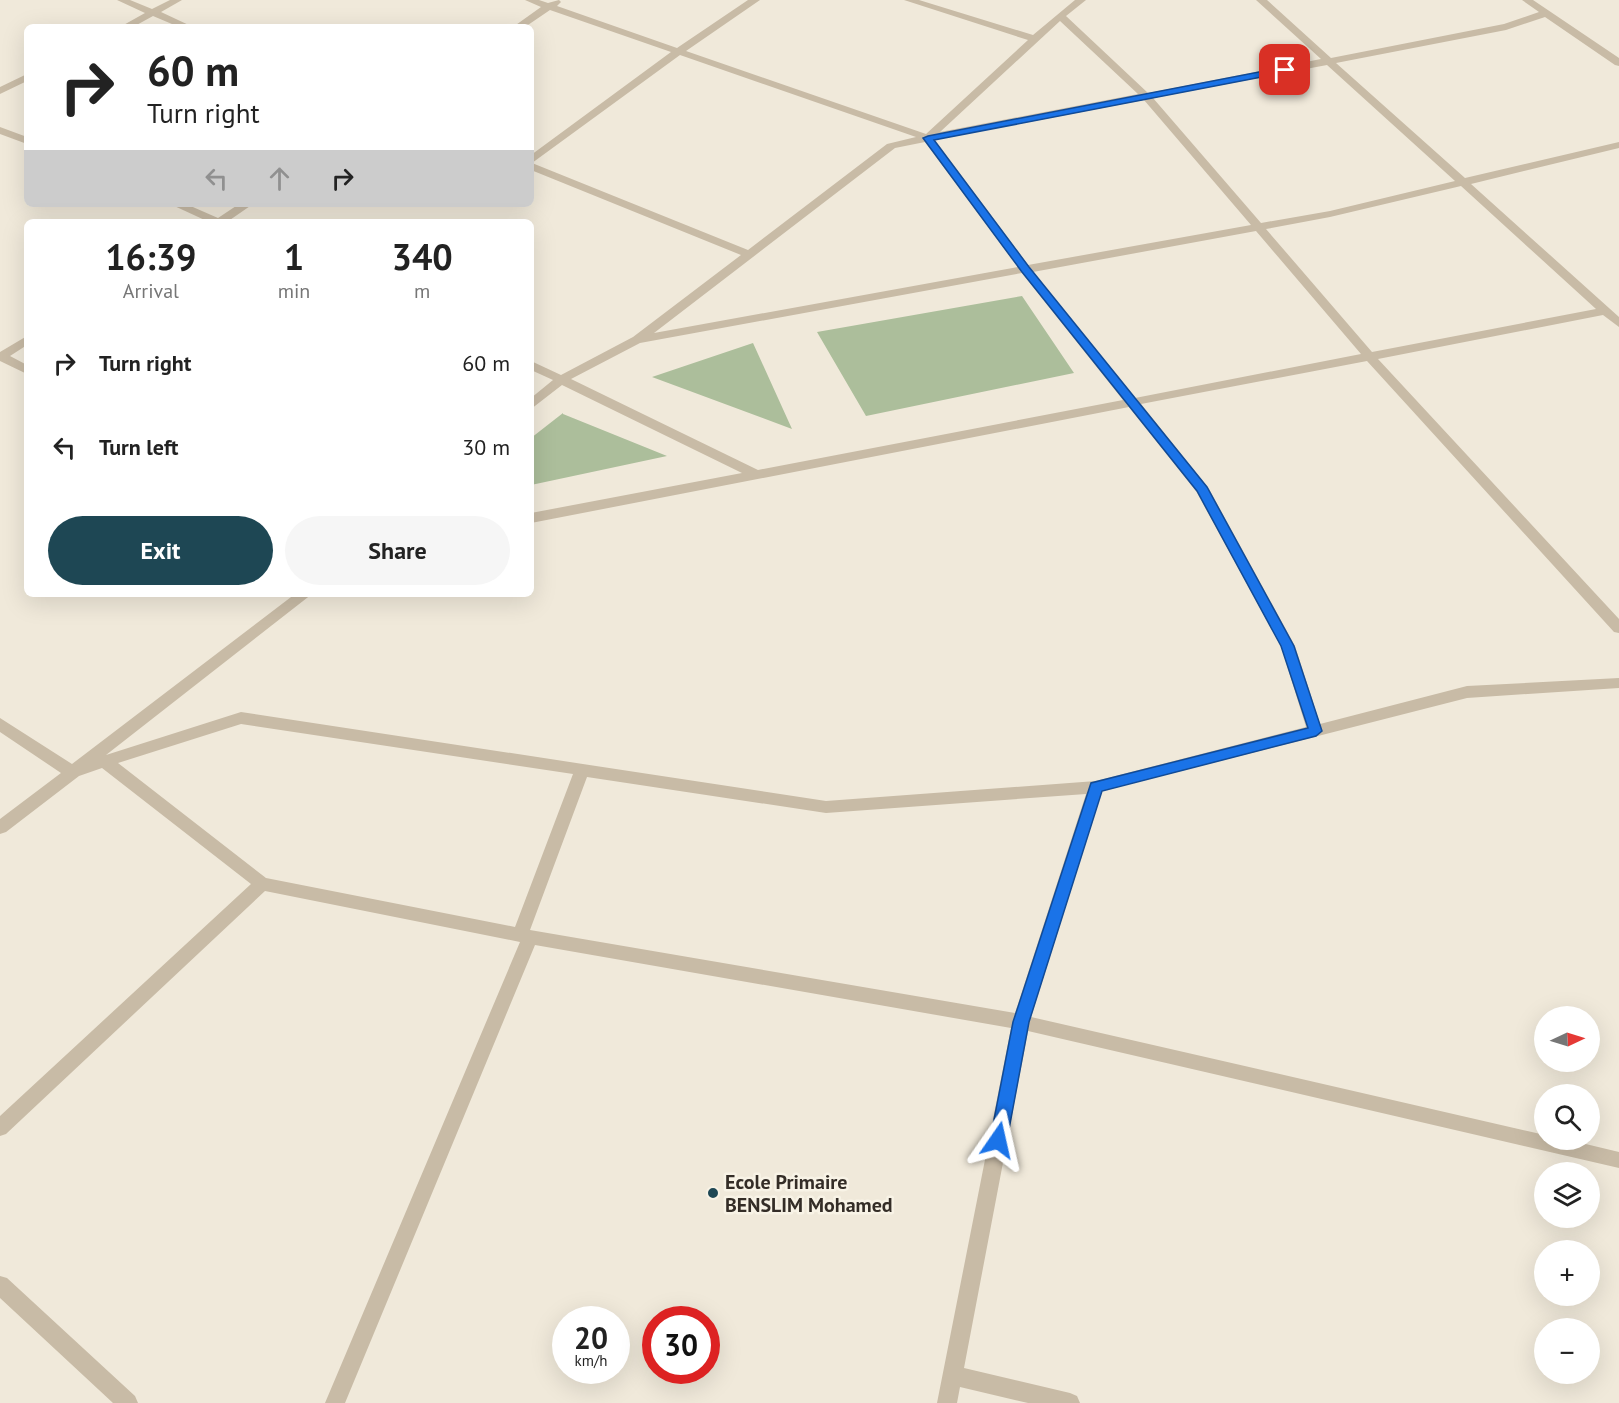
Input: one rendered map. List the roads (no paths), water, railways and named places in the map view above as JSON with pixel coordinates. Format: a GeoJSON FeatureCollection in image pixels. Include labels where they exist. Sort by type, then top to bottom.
{"type":"FeatureCollection","features":[{"type":"Feature","properties":{"kind":"street"},"geometry":{"type":"LineString","coordinates":[[122,0],[180,24]]}},
{"type":"Feature","properties":{"kind":"street"},"geometry":{"type":"LineString","coordinates":[[131,24],[177,0]]}},
{"type":"Feature","properties":{"kind":"street"},"geometry":{"type":"LineString","coordinates":[[531,0],[928,138],[1025,269],[1202,489],[1288,646],[1316,731]]}},
{"type":"Feature","properties":{"kind":"street"},"geometry":{"type":"LineString","coordinates":[[523,24],[559,0]]}},
{"type":"Feature","properties":{"kind":"street"},"geometry":{"type":"LineString","coordinates":[[534,158],[679,51],[755,0]]}},
{"type":"Feature","properties":{"kind":"street"},"geometry":{"type":"LineString","coordinates":[[909,0],[1035,39]]}},
{"type":"Feature","properties":{"kind":"street"},"geometry":{"type":"LineString","coordinates":[[928,138],[1060,16],[1081,0]]}},
{"type":"Feature","properties":{"kind":"street"},"geometry":{"type":"LineString","coordinates":[[1261,0],[1619,323]]}},
{"type":"Feature","properties":{"kind":"street"},"geometry":{"type":"LineString","coordinates":[[1527,0],[1619,63]]}},
{"type":"Feature","properties":{"kind":"street"},"geometry":{"type":"LineString","coordinates":[[534,402],[562,379],[637,340],[891,146],[1506,27],[1546,13]]}},
{"type":"Feature","properties":{"kind":"street"},"geometry":{"type":"LineString","coordinates":[[1060,16],[1146,96],[1369,356],[1619,628]]}},
{"type":"Feature","properties":{"kind":"street"},"geometry":{"type":"LineString","coordinates":[[0,91],[24,79]]}},
{"type":"Feature","properties":{"kind":"street"},"geometry":{"type":"LineString","coordinates":[[0,130],[24,140]]}},
{"type":"Feature","properties":{"kind":"street"},"geometry":{"type":"LineString","coordinates":[[637,340],[1330,214],[1619,145]]}},
{"type":"Feature","properties":{"kind":"street"},"geometry":{"type":"LineString","coordinates":[[534,167],[749,254]]}},
{"type":"Feature","properties":{"kind":"street"},"geometry":{"type":"LineString","coordinates":[[183,207],[212,219]]}},
{"type":"Feature","properties":{"kind":"street"},"geometry":{"type":"LineString","coordinates":[[224,219],[242,207]]}},
{"type":"Feature","properties":{"kind":"street"},"geometry":{"type":"LineString","coordinates":[[534,517],[1605,311]]}},
{"type":"Feature","properties":{"kind":"street"},"geometry":{"type":"LineString","coordinates":[[0,356],[24,342]]}},
{"type":"Feature","properties":{"kind":"street"},"geometry":{"type":"LineString","coordinates":[[0,356],[24,368]]}},
{"type":"Feature","properties":{"kind":"street"},"geometry":{"type":"LineString","coordinates":[[534,365],[755,474]]}},
{"type":"Feature","properties":{"kind":"street"},"geometry":{"type":"LineString","coordinates":[[0,828],[301,597]]}},
{"type":"Feature","properties":{"kind":"street"},"geometry":{"type":"LineString","coordinates":[[72,772],[241,718],[826,807],[1096,787],[1467,692],[1619,683]]}},
{"type":"Feature","properties":{"kind":"street"},"geometry":{"type":"LineString","coordinates":[[0,723],[72,772]]}},
{"type":"Feature","properties":{"kind":"street"},"geometry":{"type":"LineString","coordinates":[[105,762],[262,884],[525,936],[1021,1022],[1619,1160]]}},
{"type":"Feature","properties":{"kind":"street"},"geometry":{"type":"LineString","coordinates":[[334,1403],[525,936],[582,770]]}},
{"type":"Feature","properties":{"kind":"street"},"geometry":{"type":"LineString","coordinates":[[947,1403],[1021,1022],[1096,787]]}},
{"type":"Feature","properties":{"kind":"street"},"geometry":{"type":"LineString","coordinates":[[0,1128],[262,884]]}},
{"type":"Feature","properties":{"kind":"street"},"geometry":{"type":"LineString","coordinates":[[0,1285],[128,1403]]}},
{"type":"Feature","properties":{"kind":"street"},"geometry":{"type":"LineString","coordinates":[[953,1375],[1070,1403]]}},
{"type":"Feature","properties":{"kind":"place","name":"Ecole Primaire BENSLIM Mohamed"},"geometry":{"type":"Point","coordinates":[713,1193]}}]}
